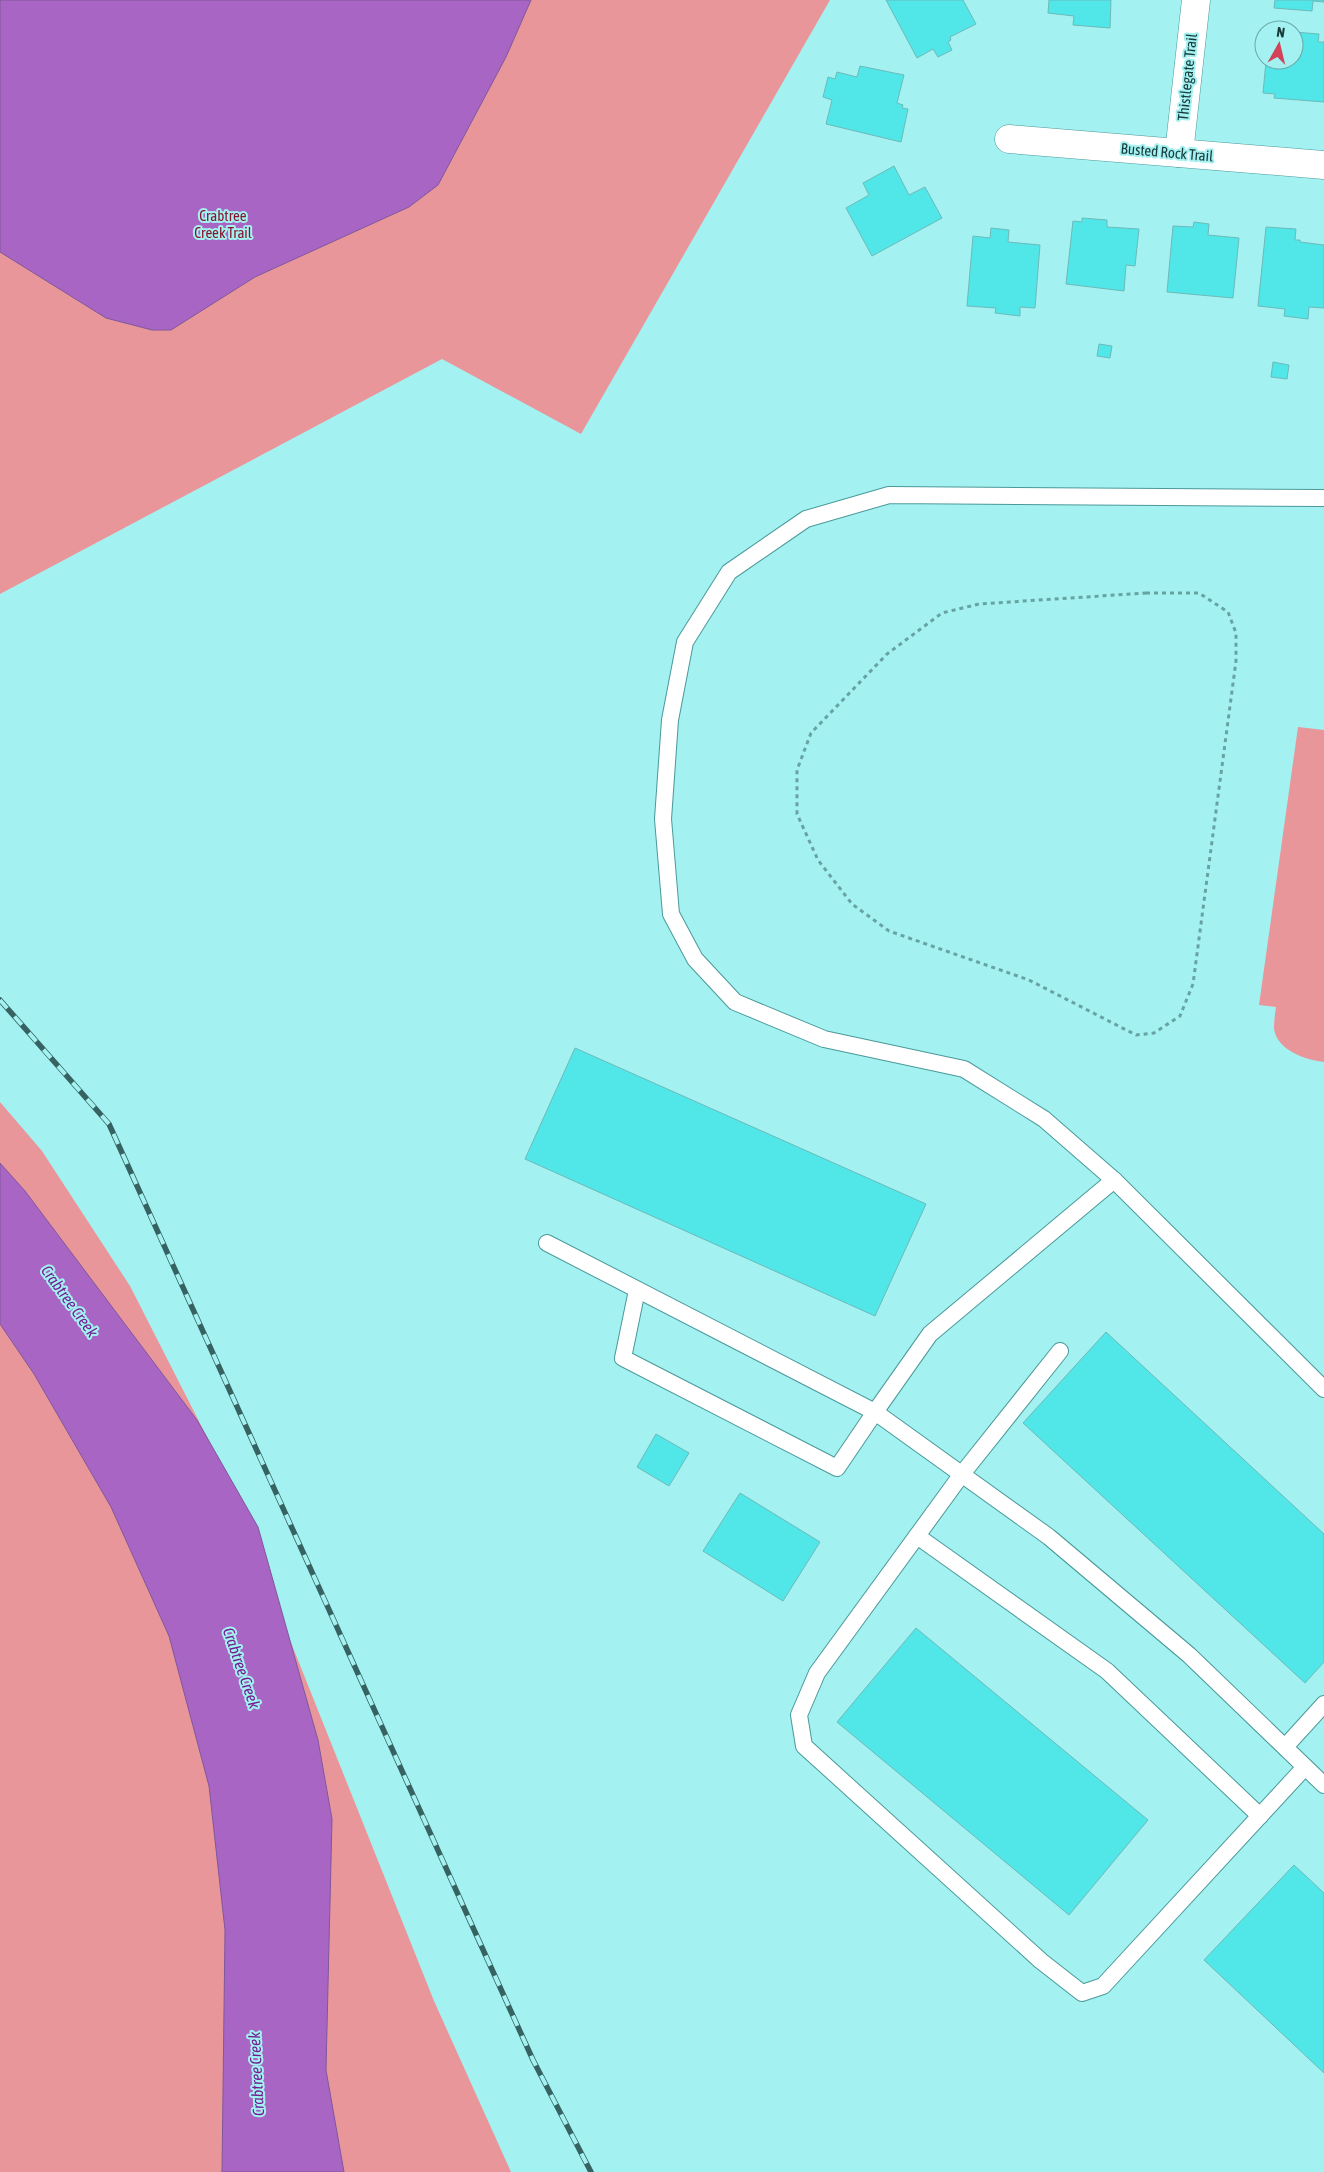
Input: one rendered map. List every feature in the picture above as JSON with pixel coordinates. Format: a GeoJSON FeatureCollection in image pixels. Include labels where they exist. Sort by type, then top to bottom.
{"type":"FeatureCollection","features":[{"type":"Feature","properties":{"kind":"street","name":"Thistlegate Trail"},"geometry":{"type":"LineString","coordinates":[[1179,153],[1196,0]]}},
{"type":"Feature","properties":{"kind":"street","name":"Busted Rock Trail"},"geometry":{"type":"LineString","coordinates":[[1009,139],[1324,165]]}},
{"type":"Feature","properties":{"kind":"lane"},"geometry":{"type":"LineString","coordinates":[[1324,498],[889,495],[806,519],[729,572],[685,642],[670,720],[663,819],[671,914],[695,959],[735,1002],[824,1039],[964,1069],[1044,1119],[1114,1180],[1324,1389]]}},
{"type":"Feature","properties":{"kind":"lane"},"geometry":{"type":"LineString","coordinates":[[637,1290],[623,1358],[837,1468],[930,1334],[1114,1180]]}},
{"type":"Feature","properties":{"kind":"lane"},"geometry":{"type":"LineString","coordinates":[[547,1243],[875,1412],[1050,1537],[1167,1637],[1324,1785]]}},
{"type":"Feature","properties":{"kind":"lane"},"geometry":{"type":"LineString","coordinates":[[1060,1351],[962,1474],[818,1673],[799,1715],[804,1746],[1041,1961],[1082,1993],[1103,1986],[1305,1767]]}},
{"type":"Feature","properties":{"kind":"lane"},"geometry":{"type":"LineString","coordinates":[[917,1536],[1107,1671],[1260,1816]]}},
{"type":"Feature","properties":{"kind":"lane"},"geometry":{"type":"LineString","coordinates":[[1285,1747],[1324,1704]]}},
{"type":"Feature","properties":{"kind":"path"},"geometry":{"type":"LineString","coordinates":[[1146,593],[1199,593],[1228,612],[1236,633],[1236,661],[1193,984],[1180,1016],[1154,1033],[1136,1035],[1029,980],[889,931],[852,904],[818,860],[798,814],[797,770],[811,732],[887,654],[942,613],[979,604],[1146,593]]}},
{"type":"Feature","properties":{"kind":"green space","name":"Crabtree Creek Trail"},"geometry":{"type":"Polygon","coordinates":[[[0,0],[830,0],[581,434],[442,359],[0,594],[0,0]]]}},
{"type":"Feature","properties":{"kind":"green space"},"geometry":{"type":"Polygon","coordinates":[[[1298,727],[1324,730],[1324,1062],[1309,1059],[1286,1048],[1276,1036],[1274,1028],[1276,1007],[1259,1005],[1298,727]]]}},
{"type":"Feature","properties":{"kind":"green space"},"geometry":{"type":"Polygon","coordinates":[[[0,1102],[42,1151],[130,1286],[207,1437],[434,2001],[511,2172],[0,2172],[0,1102]]]}},
{"type":"Feature","properties":{"kind":"water"},"geometry":{"type":"Polygon","coordinates":[[[0,0],[531,0],[506,57],[438,185],[409,207],[255,277],[171,330],[152,330],[106,318],[0,252],[0,0]]]}},
{"type":"Feature","properties":{"kind":"water","name":"Crabtree Creek"},"geometry":{"type":"Polygon","coordinates":[[[0,1163],[25,1191],[197,1420],[258,1527],[318,1740],[332,1819],[326,2070],[344,2172],[222,2172],[225,1930],[209,1786],[169,1636],[111,1507],[34,1374],[0,1324],[0,1163]]]}},
{"type":"Feature","properties":{"kind":"building"},"geometry":{"type":"Polygon","coordinates":[[[886,0],[963,0],[976,24],[950,37],[951,40],[948,42],[952,50],[938,57],[933,49],[917,58],[886,0]]]}},
{"type":"Feature","properties":{"kind":"building"},"geometry":{"type":"Polygon","coordinates":[[[1049,0],[1111,0],[1110,28],[1073,25],[1074,16],[1048,13],[1049,0]]]}},
{"type":"Feature","properties":{"kind":"building"},"geometry":{"type":"Polygon","coordinates":[[[1275,0],[1324,0],[1324,2],[1313,1],[1312,11],[1274,8],[1275,0]]]}},
{"type":"Feature","properties":{"kind":"building"},"geometry":{"type":"Polygon","coordinates":[[[1304,33],[1319,34],[1318,42],[1324,42],[1324,102],[1274,98],[1275,94],[1263,93],[1265,70],[1304,70],[1304,33]]]}},
{"type":"Feature","properties":{"kind":"building"},"geometry":{"type":"Polygon","coordinates":[[[860,66],[904,75],[897,103],[903,105],[902,108],[908,109],[901,142],[826,124],[832,100],[823,97],[828,77],[835,79],[837,72],[857,77],[860,66]]]}},
{"type":"Feature","properties":{"kind":"building"},"geometry":{"type":"Polygon","coordinates":[[[894,166],[909,195],[925,187],[942,218],[872,256],[846,208],[869,195],[863,183],[894,166]]]}},
{"type":"Feature","properties":{"kind":"building"},"geometry":{"type":"Polygon","coordinates":[[[1082,218],[1107,220],[1107,227],[1139,229],[1135,266],[1126,265],[1124,291],[1066,284],[1073,221],[1082,222],[1082,218]]]}},
{"type":"Feature","properties":{"kind":"building"},"geometry":{"type":"Polygon","coordinates":[[[1194,222],[1209,224],[1208,235],[1239,238],[1233,298],[1167,292],[1173,226],[1193,227],[1194,222]]]}},
{"type":"Feature","properties":{"kind":"building"},"geometry":{"type":"Polygon","coordinates":[[[1266,227],[1296,229],[1295,240],[1324,245],[1324,308],[1309,307],[1308,319],[1284,316],[1285,309],[1258,306],[1266,227]]]}},
{"type":"Feature","properties":{"kind":"building"},"geometry":{"type":"Polygon","coordinates":[[[991,228],[1009,230],[1008,242],[1040,245],[1035,308],[1020,307],[1020,316],[995,313],[996,308],[967,306],[973,236],[990,238],[991,228]]]}},
{"type":"Feature","properties":{"kind":"building"},"geometry":{"type":"Polygon","coordinates":[[[1099,344],[1112,346],[1110,358],[1097,356],[1099,344]]]}},
{"type":"Feature","properties":{"kind":"building"},"geometry":{"type":"Polygon","coordinates":[[[1273,362],[1289,365],[1287,379],[1271,377],[1273,362]]]}},
{"type":"Feature","properties":{"kind":"building"},"geometry":{"type":"Polygon","coordinates":[[[575,1048],[926,1204],[875,1316],[525,1159],[575,1048]]]}},
{"type":"Feature","properties":{"kind":"building"},"geometry":{"type":"Polygon","coordinates":[[[1106,1332],[1324,1534],[1324,1662],[1305,1683],[1023,1423],[1106,1332]]]}},
{"type":"Feature","properties":{"kind":"building"},"geometry":{"type":"Polygon","coordinates":[[[656,1434],[689,1453],[669,1486],[637,1467],[656,1434]]]}},
{"type":"Feature","properties":{"kind":"building"},"geometry":{"type":"Polygon","coordinates":[[[740,1493],[820,1542],[783,1601],[703,1551],[740,1493]]]}},
{"type":"Feature","properties":{"kind":"building"},"geometry":{"type":"Polygon","coordinates":[[[916,1628],[1148,1820],[1069,1915],[837,1722],[916,1628]]]}},
{"type":"Feature","properties":{"kind":"building"},"geometry":{"type":"Polygon","coordinates":[[[1294,1865],[1324,1893],[1324,2073],[1204,1960],[1294,1865]]]}},
{"type":"Feature","properties":{"kind":"railway"},"geometry":{"type":"LineString","coordinates":[[0,1000],[109,1124],[533,2060],[591,2172]]}}]}
